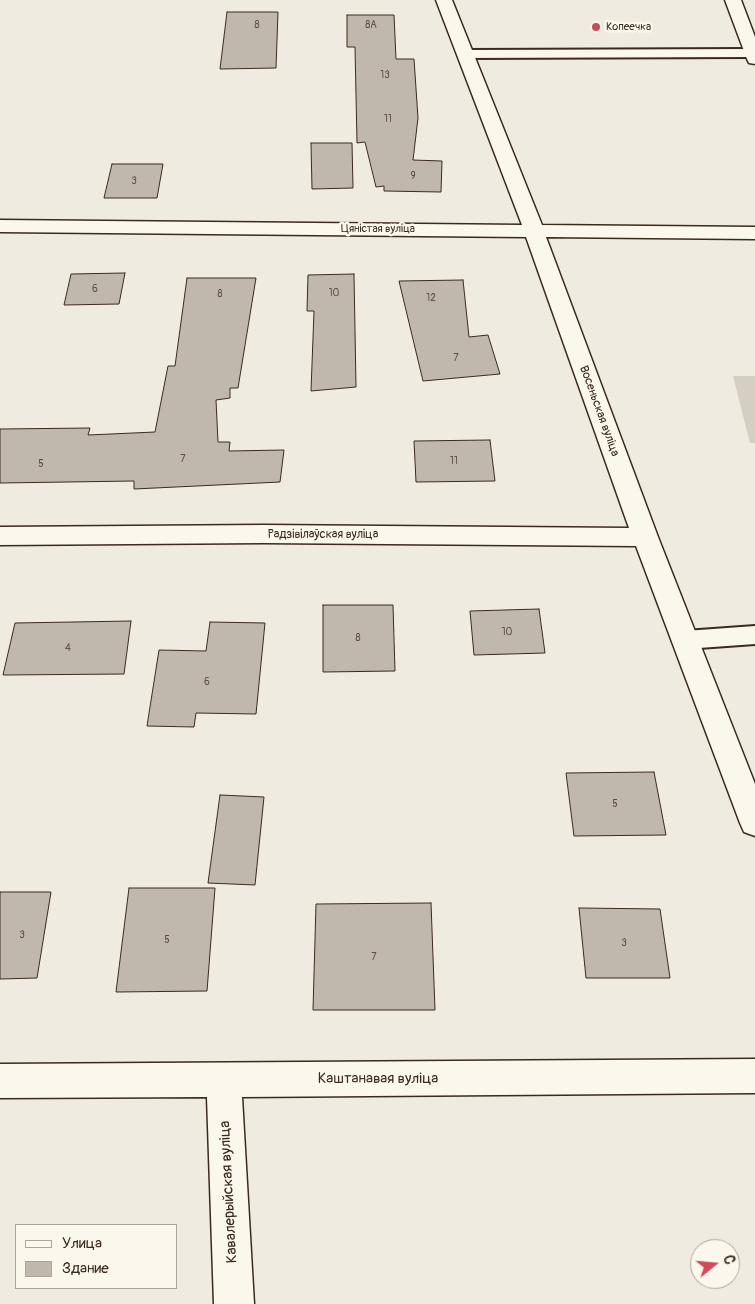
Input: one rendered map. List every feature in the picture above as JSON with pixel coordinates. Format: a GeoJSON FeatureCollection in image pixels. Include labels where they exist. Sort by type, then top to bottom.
{"type":"FeatureCollection","features":[{"type":"Feature","properties":{"kind":"street","name":"Восеньская вуліца"},"geometry":{"type":"LineString","coordinates":[[444,0],[534,231],[645,538],[755,823]]}},
{"type":"Feature","properties":{"kind":"street"},"geometry":{"type":"LineString","coordinates":[[733,0],[754,56]]}},
{"type":"Feature","properties":{"kind":"street","name":"Цяністая вуліца"},"geometry":{"type":"LineString","coordinates":[[0,226],[755,233]]}},
{"type":"Feature","properties":{"kind":"street","name":"Радзівілаўская вуліца"},"geometry":{"type":"LineString","coordinates":[[0,536],[263,534],[645,538]]}},
{"type":"Feature","properties":{"kind":"street","name":"Каштанавая вуліца"},"geometry":{"type":"LineString","coordinates":[[0,1081],[755,1076]]}},
{"type":"Feature","properties":{"kind":"street","name":"Кавалерыйская вуліца"},"geometry":{"type":"LineString","coordinates":[[224,1080],[234,1304]]}},
{"type":"Feature","properties":{"kind":"lane"},"geometry":{"type":"LineString","coordinates":[[465,54],[754,56]]}},
{"type":"Feature","properties":{"kind":"lane"},"geometry":{"type":"LineString","coordinates":[[685,640],[755,635]]}},
{"type":"Feature","properties":{"kind":"shaded area"},"geometry":{"type":"Polygon","coordinates":[[[733,376],[755,376],[755,443],[750,443],[733,376]]]}},
{"type":"Feature","properties":{"kind":"building"},"geometry":{"type":"Polygon","coordinates":[[[227,12],[278,12],[276,68],[220,69],[227,12]]]}},
{"type":"Feature","properties":{"kind":"building"},"geometry":{"type":"Polygon","coordinates":[[[347,15],[394,15],[396,59],[414,59],[418,118],[413,160],[442,161],[441,192],[384,191],[384,186],[376,187],[365,142],[357,143],[355,47],[347,47],[347,15]]]}},
{"type":"Feature","properties":{"kind":"building"},"geometry":{"type":"Polygon","coordinates":[[[311,143],[352,143],[353,188],[312,189],[311,143]]]}},
{"type":"Feature","properties":{"kind":"building"},"geometry":{"type":"Polygon","coordinates":[[[112,164],[163,164],[157,198],[104,198],[112,164]]]}},
{"type":"Feature","properties":{"kind":"building"},"geometry":{"type":"Polygon","coordinates":[[[125,273],[119,304],[64,305],[71,274],[125,273]]]}},
{"type":"Feature","properties":{"kind":"building"},"geometry":{"type":"Polygon","coordinates":[[[354,274],[356,387],[311,391],[314,311],[307,311],[308,275],[354,274]]]}},
{"type":"Feature","properties":{"kind":"building"},"geometry":{"type":"Polygon","coordinates":[[[187,278],[256,278],[238,388],[230,388],[230,398],[216,400],[218,442],[230,442],[229,451],[284,450],[280,482],[134,489],[134,481],[0,483],[0,429],[90,428],[88,435],[155,432],[168,366],[175,366],[187,278]]]}},
{"type":"Feature","properties":{"kind":"building"},"geometry":{"type":"Polygon","coordinates":[[[463,280],[469,337],[488,335],[500,374],[423,381],[399,281],[463,280]]]}},
{"type":"Feature","properties":{"kind":"building"},"geometry":{"type":"Polygon","coordinates":[[[490,440],[495,481],[416,482],[414,441],[490,440]]]}},
{"type":"Feature","properties":{"kind":"building"},"geometry":{"type":"Polygon","coordinates":[[[323,605],[393,605],[395,671],[323,672],[323,605]]]}},
{"type":"Feature","properties":{"kind":"building"},"geometry":{"type":"Polygon","coordinates":[[[539,609],[545,653],[474,655],[470,611],[539,609]]]}},
{"type":"Feature","properties":{"kind":"building"},"geometry":{"type":"Polygon","coordinates":[[[131,621],[124,674],[3,675],[15,623],[131,621]]]}},
{"type":"Feature","properties":{"kind":"building"},"geometry":{"type":"Polygon","coordinates":[[[210,622],[265,623],[256,714],[196,713],[194,727],[147,726],[159,650],[206,651],[210,622]]]}},
{"type":"Feature","properties":{"kind":"building"},"geometry":{"type":"Polygon","coordinates":[[[654,772],[666,835],[574,836],[566,773],[654,772]]]}},
{"type":"Feature","properties":{"kind":"building"},"geometry":{"type":"Polygon","coordinates":[[[220,795],[264,797],[255,885],[208,883],[220,795]]]}},
{"type":"Feature","properties":{"kind":"building"},"geometry":{"type":"Polygon","coordinates":[[[129,888],[215,888],[207,991],[116,992],[129,888]]]}},
{"type":"Feature","properties":{"kind":"building"},"geometry":{"type":"Polygon","coordinates":[[[0,892],[51,892],[37,978],[0,979],[0,892]]]}},
{"type":"Feature","properties":{"kind":"building"},"geometry":{"type":"Polygon","coordinates":[[[431,903],[435,1010],[313,1010],[316,904],[431,903]]]}},
{"type":"Feature","properties":{"kind":"building"},"geometry":{"type":"Polygon","coordinates":[[[579,908],[660,909],[670,978],[586,978],[579,908]]]}},
{"type":"Feature","properties":{"kind":"place","name":"Копеечка"},"geometry":{"type":"Point","coordinates":[596,27]}}]}
